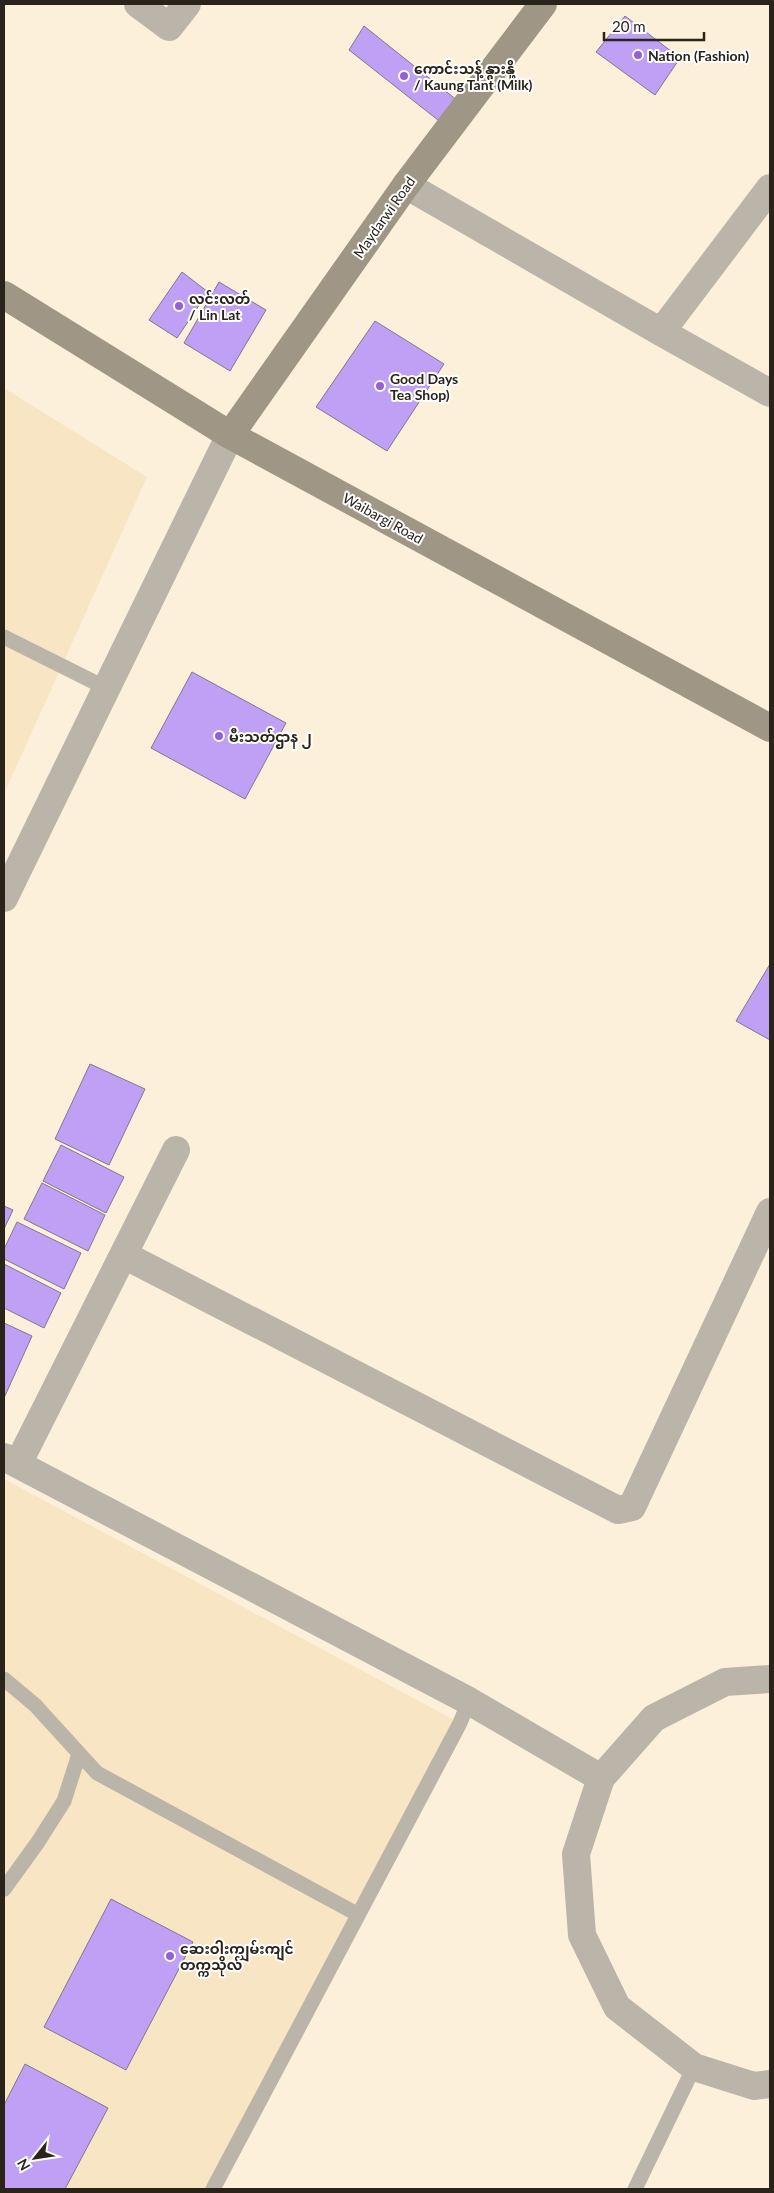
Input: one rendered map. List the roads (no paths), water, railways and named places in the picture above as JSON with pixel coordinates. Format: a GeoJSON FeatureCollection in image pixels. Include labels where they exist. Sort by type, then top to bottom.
{"type":"FeatureCollection","features":[{"type":"Feature","properties":{"kind":"street"},"geometry":{"type":"LineString","coordinates":[[138,4],[169,27],[187,4]]}},
{"type":"Feature","properties":{"kind":"street","name":"Maydarwi Road"},"geometry":{"type":"LineString","coordinates":[[230,434],[406,185],[544,4]]}},
{"type":"Feature","properties":{"kind":"street"},"geometry":{"type":"LineString","coordinates":[[406,185],[661,332],[770,392]]}},
{"type":"Feature","properties":{"kind":"street"},"geometry":{"type":"LineString","coordinates":[[661,332],[770,188]]}},
{"type":"Feature","properties":{"kind":"street","name":"Waibargi Road"},"geometry":{"type":"LineString","coordinates":[[4,295],[230,434],[770,728]]}},
{"type":"Feature","properties":{"kind":"street"},"geometry":{"type":"LineString","coordinates":[[4,898],[230,434]]}},
{"type":"Feature","properties":{"kind":"street"},"geometry":{"type":"LineString","coordinates":[[176,1150],[124,1255],[11,1460],[469,1701],[602,1778]]}},
{"type":"Feature","properties":{"kind":"street"},"geometry":{"type":"LineString","coordinates":[[124,1255],[618,1510],[632,1507],[770,1212]]}},
{"type":"Feature","properties":{"kind":"street"},"geometry":{"type":"LineString","coordinates":[[770,1679],[725,1682],[654,1718],[602,1778],[576,1854],[582,1935],[617,2007],[694,2067],[754,2086],[770,2084]]}},
{"type":"Feature","properties":{"kind":"lane"},"geometry":{"type":"LineString","coordinates":[[4,637],[106,688]]}},
{"type":"Feature","properties":{"kind":"lane"},"geometry":{"type":"LineString","coordinates":[[4,1680],[35,1705],[97,1773],[357,1914]]}},
{"type":"Feature","properties":{"kind":"lane"},"geometry":{"type":"LineString","coordinates":[[212,2189],[460,1723],[469,1701]]}},
{"type":"Feature","properties":{"kind":"lane"},"geometry":{"type":"LineString","coordinates":[[4,1889],[64,1801],[79,1754]]}},
{"type":"Feature","properties":{"kind":"lane"},"geometry":{"type":"LineString","coordinates":[[4,1868],[21,1866]]}},
{"type":"Feature","properties":{"kind":"lane"},"geometry":{"type":"LineString","coordinates":[[635,2189],[694,2067]]}},
{"type":"Feature","properties":{"kind":"place","name":"Nation (Fashion)"},"geometry":{"type":"Point","coordinates":[638,55]}},
{"type":"Feature","properties":{"kind":"place","name":"ကောင်းသန့် နွားနို့ / Kaung Tant (Milk)"},"geometry":{"type":"Point","coordinates":[404,76]}},
{"type":"Feature","properties":{"kind":"place","name":"လင်းလတ် / Lin Lat"},"geometry":{"type":"Point","coordinates":[179,306]}},
{"type":"Feature","properties":{"kind":"place","name":"Good Days Tea Shop)"},"geometry":{"type":"Point","coordinates":[380,386]}},
{"type":"Feature","properties":{"kind":"place","name":"မီးသတ်ဌာန ၂"},"geometry":{"type":"Point","coordinates":[219,736]}},
{"type":"Feature","properties":{"kind":"place","name":"ဆေးဝါးကျွမ်းကျင် တက္ကသိုလ်"},"geometry":{"type":"Point","coordinates":[170,1956]}}]}
